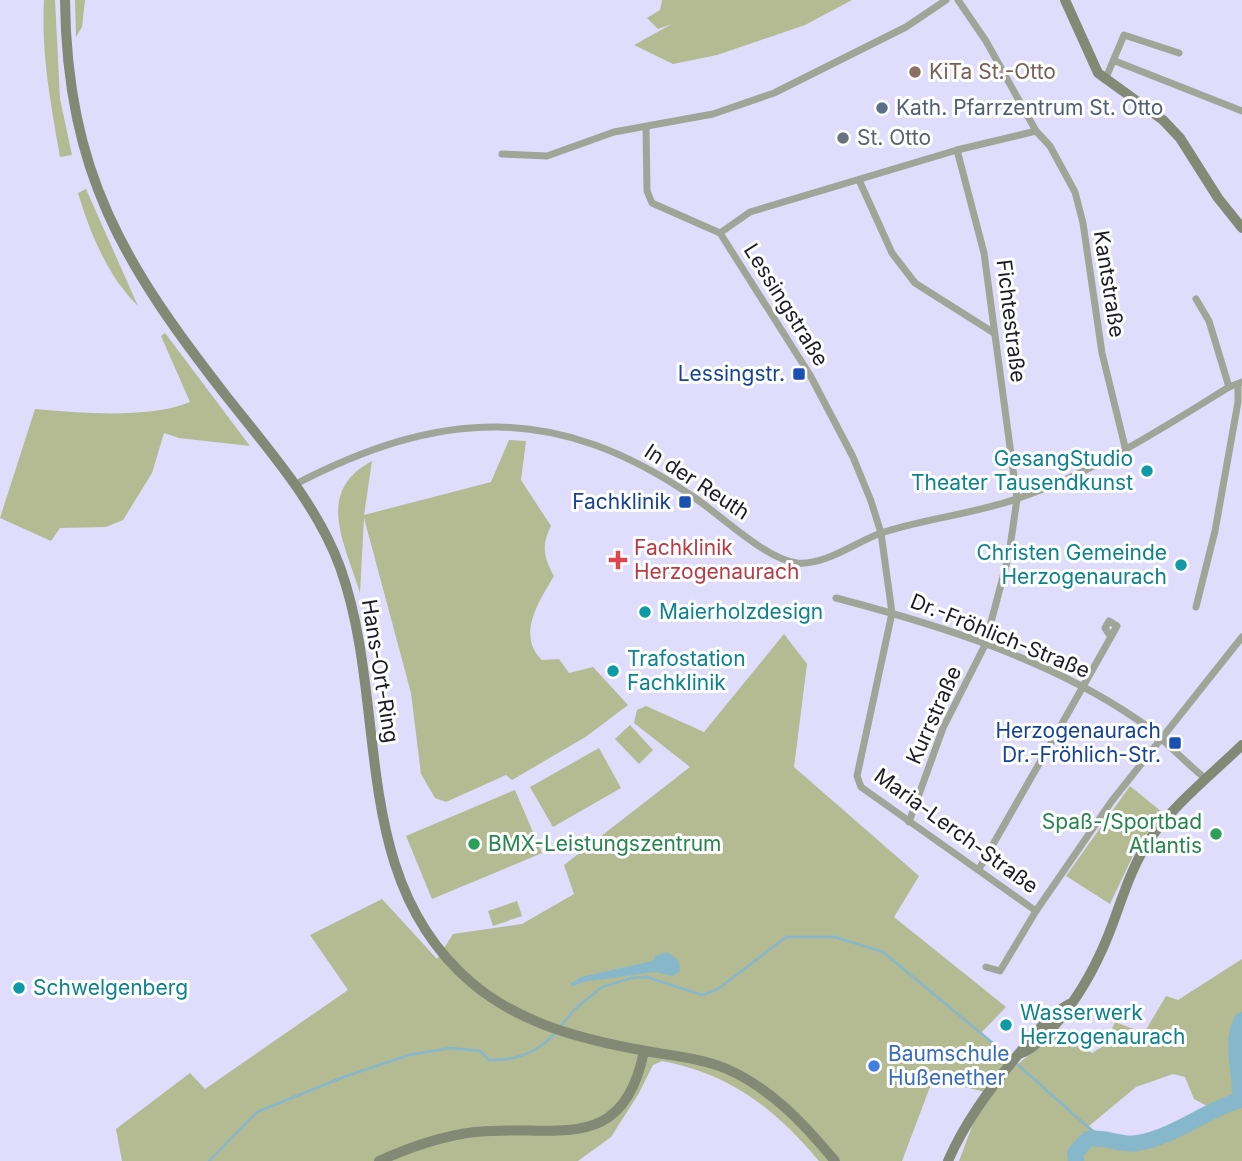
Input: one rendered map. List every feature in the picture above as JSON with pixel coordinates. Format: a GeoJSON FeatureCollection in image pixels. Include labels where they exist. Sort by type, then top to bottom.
{"type":"FeatureCollection","features":[{"type":"Feature","properties":{"kind":"main road","name":"Hans-Ort-Ring"},"geometry":{"type":"LineString","coordinates":[[65,0],[71,86],[90,169],[108,220],[147,290],[294,485],[325,535],[339,565],[352,608],[364,668],[380,809],[388,849],[402,887],[430,938],[450,962],[496,1001],[527,1019],[592,1040],[699,1060],[726,1069],[760,1087],[794,1114],[835,1161]]}},
{"type":"Feature","properties":{"kind":"main road"},"geometry":{"type":"LineString","coordinates":[[1065,0],[1092,60],[1105,80],[1163,120],[1180,138],[1218,198],[1242,228]]}},
{"type":"Feature","properties":{"kind":"main road"},"geometry":{"type":"LineString","coordinates":[[948,1161],[970,1119],[1022,1047],[1055,1012],[1069,1004],[1096,963],[1126,884],[1143,850],[1161,825],[1242,745]]}},
{"type":"Feature","properties":{"kind":"main road"},"geometry":{"type":"LineString","coordinates":[[379,1161],[434,1139],[457,1134],[497,1130],[556,1132],[588,1127],[607,1118],[621,1105],[633,1088],[644,1051]]}},
{"type":"Feature","properties":{"kind":"street"},"geometry":{"type":"LineString","coordinates":[[502,154],[547,156],[614,132],[713,114],[774,93],[906,27],[946,0]]}},
{"type":"Feature","properties":{"kind":"street","name":"Kantstraße"},"geometry":{"type":"LineString","coordinates":[[958,0],[986,41],[1036,131],[1050,146],[1074,192],[1083,223],[1102,353],[1126,451]]}},
{"type":"Feature","properties":{"kind":"street"},"geometry":{"type":"LineString","coordinates":[[1105,80],[1124,35],[1179,53]]}},
{"type":"Feature","properties":{"kind":"street"},"geometry":{"type":"LineString","coordinates":[[1115,61],[1242,111]]}},
{"type":"Feature","properties":{"kind":"street","name":"Lessingstraße"},"geometry":{"type":"LineString","coordinates":[[646,128],[647,191],[652,203],[720,233],[786,335],[835,420],[864,480],[881,533],[892,613],[857,776]]}},
{"type":"Feature","properties":{"kind":"street"},"geometry":{"type":"LineString","coordinates":[[720,233],[750,212],[957,150],[1036,131]]}},
{"type":"Feature","properties":{"kind":"street","name":"Fichtestraße"},"geometry":{"type":"LineString","coordinates":[[957,150],[984,253],[1017,499]]}},
{"type":"Feature","properties":{"kind":"street"},"geometry":{"type":"LineString","coordinates":[[859,180],[892,253],[915,283],[994,333]]}},
{"type":"Feature","properties":{"kind":"street"},"geometry":{"type":"LineString","coordinates":[[1196,299],[1209,321],[1229,387]]}},
{"type":"Feature","properties":{"kind":"street"},"geometry":{"type":"LineString","coordinates":[[881,533],[1017,499],[1065,481],[1126,451],[1229,387],[1240,383],[1215,531],[1196,607]]}},
{"type":"Feature","properties":{"kind":"street","name":"In der Reuth"},"geometry":{"type":"LineString","coordinates":[[294,485],[348,457],[421,435],[502,427],[565,433],[653,469],[770,553],[796,563],[811,563],[881,533]]}},
{"type":"Feature","properties":{"kind":"street","name":"Kurrstraße"},"geometry":{"type":"LineString","coordinates":[[909,822],[943,728],[985,645],[1009,554],[1017,499]]}},
{"type":"Feature","properties":{"kind":"street","name":"Dr.-Fröhlich-Straße"},"geometry":{"type":"LineString","coordinates":[[836,598],[892,613],[985,645],[1083,686],[1140,721],[1206,779]]}},
{"type":"Feature","properties":{"kind":"street"},"geometry":{"type":"LineString","coordinates":[[986,968],[1000,971],[1036,911],[1111,802],[1242,637]]}},
{"type":"Feature","properties":{"kind":"street"},"geometry":{"type":"LineString","coordinates":[[979,869],[1111,638]]}},
{"type":"Feature","properties":{"kind":"street","name":"Maria-Lerch-Straße"},"geometry":{"type":"LineString","coordinates":[[857,776],[860,787],[869,794],[1036,911]]}},
{"type":"Feature","properties":{"kind":"green space"},"geometry":{"type":"Polygon","coordinates":[[[44,0],[55,0],[60,99],[72,155],[60,157],[45,59],[44,0]]]}},
{"type":"Feature","properties":{"kind":"green space"},"geometry":{"type":"Polygon","coordinates":[[[75,0],[85,0],[82,27],[76,37],[75,0]]]}},
{"type":"Feature","properties":{"kind":"green space"},"geometry":{"type":"Polygon","coordinates":[[[662,0],[852,0],[805,25],[717,55],[673,64],[634,45],[672,24],[658,29],[647,18],[660,10],[662,0]]]}},
{"type":"Feature","properties":{"kind":"green space"},"geometry":{"type":"Polygon","coordinates":[[[86,189],[138,306],[118,282],[94,239],[78,193],[86,189]]]}},
{"type":"Feature","properties":{"kind":"green space"},"geometry":{"type":"Polygon","coordinates":[[[165,333],[250,446],[179,438],[164,433],[152,473],[123,520],[106,527],[60,528],[51,541],[0,518],[35,409],[135,413],[190,402],[161,336],[165,333]]]}},
{"type":"Feature","properties":{"kind":"green space"},"geometry":{"type":"Polygon","coordinates":[[[509,440],[526,441],[521,480],[551,526],[545,551],[554,576],[537,607],[530,629],[534,651],[542,660],[559,659],[569,673],[593,667],[628,705],[587,736],[512,780],[506,775],[446,802],[435,798],[421,774],[411,693],[364,518],[360,593],[342,537],[339,503],[344,488],[354,474],[372,461],[364,515],[491,482],[509,440]]]}},
{"type":"Feature","properties":{"kind":"green space"},"geometry":{"type":"Polygon","coordinates":[[[784,634],[807,664],[794,767],[919,876],[894,917],[1006,1007],[980,1034],[1018,1064],[1058,1031],[1092,1053],[1105,1045],[1115,1022],[1144,1033],[1166,996],[1178,1000],[1242,959],[1242,1161],[959,1161],[985,1092],[933,1079],[902,1161],[819,1161],[786,1125],[750,1096],[709,1075],[662,1061],[653,1065],[611,1137],[578,1161],[122,1161],[116,1129],[190,1073],[205,1089],[348,990],[310,935],[382,899],[437,959],[453,934],[522,924],[574,894],[564,865],[690,767],[634,723],[637,710],[646,706],[704,732],[784,634]],[[1173,1074],[1136,1087],[1089,1126],[1109,1138],[1132,1142],[1156,1137],[1194,1120],[1207,1106],[1194,1099],[1185,1077],[1173,1074]]]}},
{"type":"Feature","properties":{"kind":"green space"},"geometry":{"type":"Polygon","coordinates":[[[630,725],[653,750],[639,764],[615,739],[630,725]]]}},
{"type":"Feature","properties":{"kind":"green space"},"geometry":{"type":"Polygon","coordinates":[[[599,748],[621,788],[553,827],[530,787],[599,748]]]}},
{"type":"Feature","properties":{"kind":"green space"},"geometry":{"type":"Polygon","coordinates":[[[1130,786],[1162,812],[1137,847],[1110,904],[1066,876],[1130,786]]]}},
{"type":"Feature","properties":{"kind":"green space","name":"BMX-Leistungszentrum"},"geometry":{"type":"Polygon","coordinates":[[[515,790],[542,853],[432,899],[406,836],[515,790]]]}},
{"type":"Feature","properties":{"kind":"green space"},"geometry":{"type":"Polygon","coordinates":[[[517,901],[522,916],[493,926],[488,911],[517,901]]]}},
{"type":"Feature","properties":{"kind":"water"},"geometry":{"type":"Polygon","coordinates":[[[667,952],[679,961],[680,971],[673,976],[655,972],[583,982],[573,986],[570,984],[581,977],[653,961],[655,956],[667,952]]]}},
{"type":"Feature","properties":{"kind":"waterway"},"geometry":{"type":"LineString","coordinates":[[560,1027],[574,1010],[602,987],[632,978],[647,977],[702,995],[718,989],[786,937],[835,937],[883,952],[1012,1059]]}},
{"type":"Feature","properties":{"kind":"waterway"},"geometry":{"type":"LineString","coordinates":[[1076,1161],[1075,1153],[1088,1139],[1131,1144],[1152,1140],[1240,1100],[1236,1039],[1242,1020]]}},
{"type":"Feature","properties":{"kind":"waterway"},"geometry":{"type":"LineString","coordinates":[[209,1161],[257,1112],[341,1078],[409,1055],[450,1048],[480,1051],[489,1060],[508,1059],[534,1050],[556,1032]]}},
{"type":"Feature","properties":{"kind":"waterway"},"geometry":{"type":"LineString","coordinates":[[1017,1064],[1099,1137]]}},
{"type":"Feature","properties":{"kind":"place","name":"KiTa St.-Otto"},"geometry":{"type":"Point","coordinates":[915,72]}},
{"type":"Feature","properties":{"kind":"place","name":"Kath. Pfarrzentrum St. Otto"},"geometry":{"type":"Point","coordinates":[882,108]}},
{"type":"Feature","properties":{"kind":"place","name":"St. Otto"},"geometry":{"type":"Point","coordinates":[843,138]}},
{"type":"Feature","properties":{"kind":"place","name":"Lessingstr."},"geometry":{"type":"Point","coordinates":[799,374]}},
{"type":"Feature","properties":{"kind":"place","name":"GesangStudio Theater Tausendkunst"},"geometry":{"type":"Point","coordinates":[1147,471]}},
{"type":"Feature","properties":{"kind":"place","name":"Fachklinik"},"geometry":{"type":"Point","coordinates":[685,502]}},
{"type":"Feature","properties":{"kind":"place","name":"Fachklinik Herzogenaurach"},"geometry":{"type":"Point","coordinates":[618,560]}},
{"type":"Feature","properties":{"kind":"place","name":"Christen Gemeinde Herzogenaurach"},"geometry":{"type":"Point","coordinates":[1181,565]}},
{"type":"Feature","properties":{"kind":"place","name":"Maierholzdesign"},"geometry":{"type":"Point","coordinates":[645,612]}},
{"type":"Feature","properties":{"kind":"place","name":"Trafostation Fachklinik"},"geometry":{"type":"Point","coordinates":[613,671]}},
{"type":"Feature","properties":{"kind":"place","name":"Herzogenaurach Dr.-Fröhlich-Str."},"geometry":{"type":"Point","coordinates":[1175,743]}},
{"type":"Feature","properties":{"kind":"place","name":"Spaß-/Sportbad Atlantis"},"geometry":{"type":"Point","coordinates":[1216,834]}},
{"type":"Feature","properties":{"kind":"place","name":"BMX-Leistungszentrum"},"geometry":{"type":"Point","coordinates":[474,844]}},
{"type":"Feature","properties":{"kind":"place","name":"Schwelgenberg"},"geometry":{"type":"Point","coordinates":[19,988]}},
{"type":"Feature","properties":{"kind":"place","name":"Wasserwerk Herzogenaurach"},"geometry":{"type":"Point","coordinates":[1006,1025]}},
{"type":"Feature","properties":{"kind":"place","name":"Baumschule Hußenether"},"geometry":{"type":"Point","coordinates":[874,1066]}}]}
